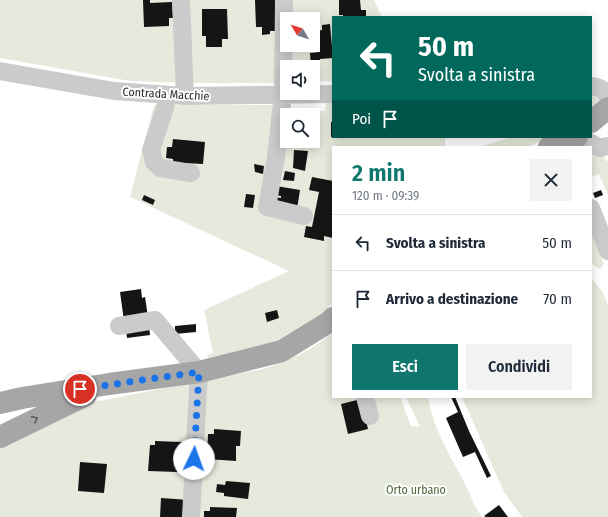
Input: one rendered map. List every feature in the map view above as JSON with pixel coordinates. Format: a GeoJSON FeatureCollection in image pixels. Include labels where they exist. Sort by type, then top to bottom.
{"type":"FeatureCollection","features":[{"type":"Feature","properties":{"kind":"main road"},"geometry":{"type":"LineString","coordinates":[[592,121],[608,108]]}},
{"type":"Feature","properties":{"kind":"main road"},"geometry":{"type":"LineString","coordinates":[[592,132],[608,126]]}},
{"type":"Feature","properties":{"kind":"main road"},"geometry":{"type":"LineString","coordinates":[[0,404],[22,398],[109,384],[199,372],[282,351],[332,322]]}},
{"type":"Feature","properties":{"kind":"main road"},"geometry":{"type":"LineString","coordinates":[[0,437],[109,384]]}},
{"type":"Feature","properties":{"kind":"street"},"geometry":{"type":"LineString","coordinates":[[181,0],[185,96]]}},
{"type":"Feature","properties":{"kind":"street"},"geometry":{"type":"LineString","coordinates":[[283,60],[284,0]]}},
{"type":"Feature","properties":{"kind":"street","name":"Contrada Macchie"},"geometry":{"type":"LineString","coordinates":[[0,71],[114,91],[185,96],[280,94]]}},
{"type":"Feature","properties":{"kind":"street"},"geometry":{"type":"LineString","coordinates":[[592,81],[608,80]]}},
{"type":"Feature","properties":{"kind":"street"},"geometry":{"type":"LineString","coordinates":[[592,86],[604,91],[608,99]]}},
{"type":"Feature","properties":{"kind":"street","name":"Contrada Macchie"},"geometry":{"type":"LineString","coordinates":[[320,94],[332,94]]}},
{"type":"Feature","properties":{"kind":"street"},"geometry":{"type":"LineString","coordinates":[[167,95],[165,108],[151,150],[152,156],[160,168],[191,173]]}},
{"type":"Feature","properties":{"kind":"street"},"geometry":{"type":"LineString","coordinates":[[282,100],[276,156],[267,207],[304,216]]}},
{"type":"Feature","properties":{"kind":"street"},"geometry":{"type":"LineString","coordinates":[[568,141],[591,146]]}},
{"type":"Feature","properties":{"kind":"street"},"geometry":{"type":"LineString","coordinates":[[592,146],[600,148],[608,146]]}},
{"type":"Feature","properties":{"kind":"street"},"geometry":{"type":"LineString","coordinates":[[592,211],[608,251]]}},
{"type":"Feature","properties":{"kind":"street"},"geometry":{"type":"LineString","coordinates":[[119,326],[155,320],[199,372],[191,517]]}},
{"type":"Feature","properties":{"kind":"street"},"geometry":{"type":"LineString","coordinates":[[365,398],[370,416]]}},
{"type":"Feature","properties":{"kind":"green space"},"geometry":{"type":"Polygon","coordinates":[[[0,0],[374,0],[382,16],[332,16],[332,81],[320,82],[320,60],[280,60],[280,83],[186,83],[130,81],[0,58],[0,0]]]}},
{"type":"Feature","properties":{"kind":"green space"},"geometry":{"type":"Polygon","coordinates":[[[592,95],[595,95],[599,99],[592,107],[592,95]]]}},
{"type":"Feature","properties":{"kind":"green space"},"geometry":{"type":"Polygon","coordinates":[[[327,100],[332,100],[332,138],[445,138],[445,146],[332,146],[332,303],[316,320],[292,337],[210,361],[207,355],[213,353],[204,310],[289,271],[130,197],[154,105],[277,105],[278,110],[280,110],[280,148],[320,148],[320,111],[325,111],[327,100]]]}},
{"type":"Feature","properties":{"kind":"green space"},"geometry":{"type":"Polygon","coordinates":[[[510,138],[548,138],[529,146],[482,146],[510,138]]]}},
{"type":"Feature","properties":{"kind":"green space"},"geometry":{"type":"Polygon","coordinates":[[[599,152],[608,162],[608,195],[599,174],[592,177],[592,153],[599,152]]]}},
{"type":"Feature","properties":{"kind":"green space"},"geometry":{"type":"Polygon","coordinates":[[[592,231],[604,264],[600,269],[592,264],[592,231]]]}},
{"type":"Feature","properties":{"kind":"green space"},"geometry":{"type":"Polygon","coordinates":[[[592,278],[603,293],[608,305],[608,517],[522,517],[504,492],[462,398],[592,398],[592,278]]]}},
{"type":"Feature","properties":{"kind":"green space","name":"Orto urbano"},"geometry":{"type":"Polygon","coordinates":[[[332,333],[332,398],[400,398],[411,426],[420,427],[406,398],[428,398],[438,432],[482,517],[0,517],[0,448],[89,403],[263,369],[283,362],[316,345],[332,333]]]}},
{"type":"Feature","properties":{"kind":"building"},"geometry":{"type":"Polygon","coordinates":[[[143,0],[150,0],[150,3],[172,2],[173,18],[169,18],[169,26],[144,27],[143,0]]]}},
{"type":"Feature","properties":{"kind":"building"},"geometry":{"type":"Polygon","coordinates":[[[255,0],[276,0],[280,31],[270,31],[270,34],[262,35],[262,27],[256,27],[255,0]]]}},
{"type":"Feature","properties":{"kind":"building"},"geometry":{"type":"Polygon","coordinates":[[[339,0],[360,0],[361,10],[366,10],[366,16],[339,15],[339,0]]]}},
{"type":"Feature","properties":{"kind":"building"},"geometry":{"type":"Polygon","coordinates":[[[202,9],[227,9],[228,39],[222,39],[222,47],[206,47],[206,36],[202,36],[202,9]]]}},
{"type":"Feature","properties":{"kind":"building"},"geometry":{"type":"Polygon","coordinates":[[[330,24],[332,58],[310,60],[310,53],[320,52],[320,30],[322,30],[322,25],[330,24]]]}},
{"type":"Feature","properties":{"kind":"building"},"geometry":{"type":"Polygon","coordinates":[[[331,122],[332,122],[332,137],[331,122]]]}},
{"type":"Feature","properties":{"kind":"building"},"geometry":{"type":"Polygon","coordinates":[[[173,139],[205,142],[203,164],[183,163],[173,165],[173,159],[166,158],[167,147],[172,147],[173,139]]]}},
{"type":"Feature","properties":{"kind":"building"},"geometry":{"type":"Polygon","coordinates":[[[294,150],[308,151],[305,171],[293,168],[294,150]]]}},
{"type":"Feature","properties":{"kind":"building"},"geometry":{"type":"Polygon","coordinates":[[[254,164],[264,166],[263,174],[255,172],[254,164]]]}},
{"type":"Feature","properties":{"kind":"building"},"geometry":{"type":"Polygon","coordinates":[[[285,171],[295,173],[294,181],[283,180],[285,171]]]}},
{"type":"Feature","properties":{"kind":"building"},"geometry":{"type":"Polygon","coordinates":[[[312,177],[332,181],[332,238],[324,236],[324,241],[304,237],[306,226],[312,227],[319,192],[309,190],[312,177]]]}},
{"type":"Feature","properties":{"kind":"building"},"geometry":{"type":"Polygon","coordinates":[[[276,186],[300,190],[297,209],[273,204],[274,197],[281,198],[281,196],[275,195],[276,186]]]}},
{"type":"Feature","properties":{"kind":"building"},"geometry":{"type":"Polygon","coordinates":[[[601,190],[603,195],[595,198],[593,193],[601,190]]]}},
{"type":"Feature","properties":{"kind":"building"},"geometry":{"type":"Polygon","coordinates":[[[246,194],[255,195],[253,208],[244,207],[246,194]]]}},
{"type":"Feature","properties":{"kind":"building"},"geometry":{"type":"Polygon","coordinates":[[[144,195],[155,200],[153,205],[142,200],[144,195]]]}},
{"type":"Feature","properties":{"kind":"building"},"geometry":{"type":"Polygon","coordinates":[[[141,289],[142,298],[145,297],[148,317],[124,321],[120,292],[141,289]]]}},
{"type":"Feature","properties":{"kind":"building"},"geometry":{"type":"Polygon","coordinates":[[[277,310],[279,318],[267,322],[265,313],[277,310]]]}},
{"type":"Feature","properties":{"kind":"building"},"geometry":{"type":"Polygon","coordinates":[[[196,324],[196,332],[175,334],[175,326],[196,324]]]}},
{"type":"Feature","properties":{"kind":"building"},"geometry":{"type":"Polygon","coordinates":[[[149,325],[150,335],[127,338],[126,329],[149,325]]]}},
{"type":"Feature","properties":{"kind":"building"},"geometry":{"type":"Polygon","coordinates":[[[451,398],[455,398],[469,431],[491,476],[487,478],[475,452],[463,457],[446,418],[458,412],[451,398]]]}},
{"type":"Feature","properties":{"kind":"building"},"geometry":{"type":"Polygon","coordinates":[[[361,399],[368,429],[348,434],[341,404],[361,399]]]}},
{"type":"Feature","properties":{"kind":"building"},"geometry":{"type":"Polygon","coordinates":[[[214,429],[241,431],[240,446],[236,446],[236,461],[207,459],[208,434],[214,434],[214,429]]]}},
{"type":"Feature","properties":{"kind":"building"},"geometry":{"type":"Polygon","coordinates":[[[155,441],[182,442],[181,458],[178,458],[177,472],[148,471],[150,445],[155,445],[155,441]]]}},
{"type":"Feature","properties":{"kind":"building"},"geometry":{"type":"Polygon","coordinates":[[[80,462],[107,464],[104,493],[78,491],[80,462]]]}},
{"type":"Feature","properties":{"kind":"building"},"geometry":{"type":"Polygon","coordinates":[[[226,481],[250,483],[248,499],[224,496],[224,493],[216,492],[217,484],[225,485],[226,481]]]}},
{"type":"Feature","properties":{"kind":"building"},"geometry":{"type":"Polygon","coordinates":[[[161,498],[189,500],[187,517],[160,517],[161,498]]]}},
{"type":"Feature","properties":{"kind":"building"},"geometry":{"type":"Polygon","coordinates":[[[499,505],[508,517],[484,516],[499,505]]]}},
{"type":"Feature","properties":{"kind":"building"},"geometry":{"type":"Polygon","coordinates":[[[210,507],[237,508],[236,517],[204,517],[204,511],[210,511],[210,507]]]}},
{"type":"Feature","properties":{"kind":"route"},"geometry":{"type":"LineString","coordinates":[[80,389],[199,372],[194,459]]}}]}
